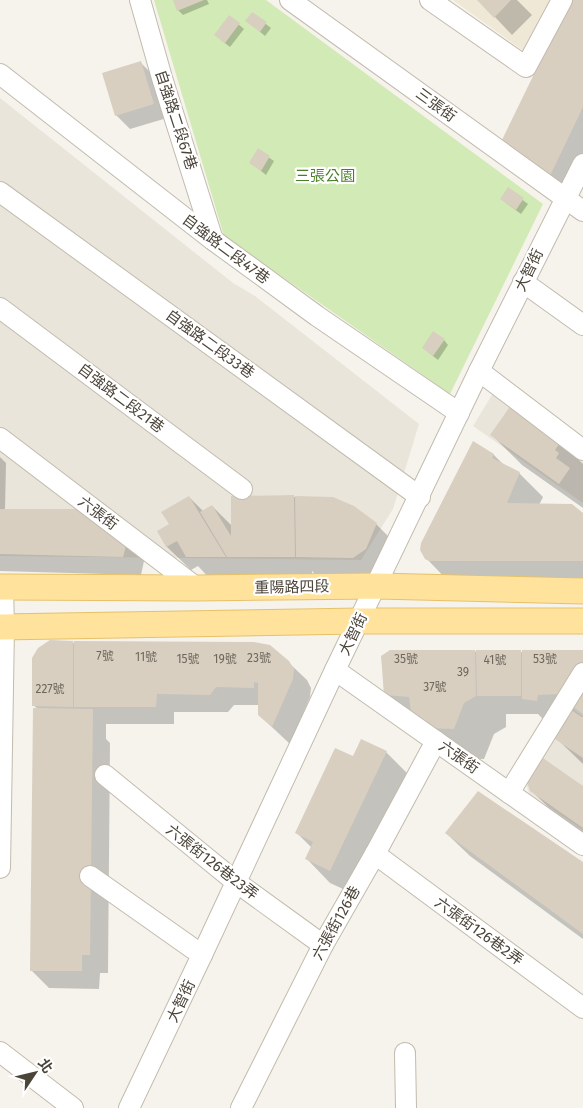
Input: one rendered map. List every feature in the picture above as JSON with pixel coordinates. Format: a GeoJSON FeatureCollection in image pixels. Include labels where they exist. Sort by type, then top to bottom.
{"type":"FeatureCollection","features":[{"type":"Feature","properties":{"kind":"main road","name":"重陽路四段"},"geometry":{"type":"LineString","coordinates":[[2,587],[196,588],[377,586],[583,592]]}},
{"type":"Feature","properties":{"kind":"main road"},"geometry":{"type":"LineString","coordinates":[[2,627],[359,621],[583,622]]}},
{"type":"Feature","properties":{"kind":"street","name":"自強路二段67巷"},"geometry":{"type":"LineString","coordinates":[[140,0],[162,78],[213,240]]}},
{"type":"Feature","properties":{"kind":"street","name":"三張街"},"geometry":{"type":"LineString","coordinates":[[290,0],[583,211]]}},
{"type":"Feature","properties":{"kind":"street"},"geometry":{"type":"LineString","coordinates":[[430,0],[526,67],[562,0]]}},
{"type":"Feature","properties":{"kind":"street","name":"自強路二段47巷"},"geometry":{"type":"LineString","coordinates":[[0,74],[213,240],[317,316],[460,412]]}},
{"type":"Feature","properties":{"kind":"street","name":"大智街"},"geometry":{"type":"LineString","coordinates":[[129,1108],[335,670],[523,282],[583,164]]}},
{"type":"Feature","properties":{"kind":"street","name":"自強路二段33巷"},"geometry":{"type":"LineString","coordinates":[[0,192],[420,497]]}},
{"type":"Feature","properties":{"kind":"street"},"geometry":{"type":"LineString","coordinates":[[523,282],[583,324]]}},
{"type":"Feature","properties":{"kind":"street","name":"自強路二段21巷"},"geometry":{"type":"LineString","coordinates":[[0,308],[242,489]]}},
{"type":"Feature","properties":{"kind":"street"},"geometry":{"type":"LineString","coordinates":[[479,372],[583,450]]}},
{"type":"Feature","properties":{"kind":"street","name":"六張街"},"geometry":{"type":"LineString","coordinates":[[0,438],[196,588]]}},
{"type":"Feature","properties":{"kind":"street"},"geometry":{"type":"LineString","coordinates":[[0,868],[2,587]]}},
{"type":"Feature","properties":{"kind":"street","name":"六張街"},"geometry":{"type":"LineString","coordinates":[[335,670],[583,845]]}},
{"type":"Feature","properties":{"kind":"street"},"geometry":{"type":"LineString","coordinates":[[509,793],[583,673]]}},
{"type":"Feature","properties":{"kind":"street","name":"六張街126巷"},"geometry":{"type":"LineString","coordinates":[[241,1108],[323,945],[436,741]]}},
{"type":"Feature","properties":{"kind":"street","name":"六張街126巷23弄"},"geometry":{"type":"LineString","coordinates":[[105,775],[236,882],[323,945]]}},
{"type":"Feature","properties":{"kind":"street","name":"六張街126巷2弄"},"geometry":{"type":"LineString","coordinates":[[375,854],[583,1008]]}},
{"type":"Feature","properties":{"kind":"street"},"geometry":{"type":"LineString","coordinates":[[90,876],[202,956]]}},
{"type":"Feature","properties":{"kind":"street"},"geometry":{"type":"LineString","coordinates":[[0,1052],[73,1108]]}},
{"type":"Feature","properties":{"kind":"street"},"geometry":{"type":"LineString","coordinates":[[405,1053],[406,1108]]}},
{"type":"Feature","properties":{"kind":"shaded area"},"geometry":{"type":"Polygon","coordinates":[[[453,0],[553,0],[529,55],[453,0]]]}},
{"type":"Feature","properties":{"kind":"shaded area"},"geometry":{"type":"Polygon","coordinates":[[[0,98],[233,283],[255,296],[419,424],[393,509],[361,560],[0,556],[0,98]]]}},
{"type":"Feature","properties":{"kind":"shaded area"},"geometry":{"type":"Polygon","coordinates":[[[495,390],[583,455],[583,503],[473,426],[495,390]]]}},
{"type":"Feature","properties":{"kind":"shaded area"},"geometry":{"type":"Polygon","coordinates":[[[570,707],[583,717],[583,830],[529,793],[524,778],[570,707]]]}},
{"type":"Feature","properties":{"kind":"green space","name":"三張公園"},"geometry":{"type":"Polygon","coordinates":[[[154,0],[266,0],[543,204],[450,394],[224,236],[154,0]]]}},
{"type":"Feature","properties":{"kind":"building"},"geometry":{"type":"Polygon","coordinates":[[[173,0],[204,0],[177,11],[173,0]]]}},
{"type":"Feature","properties":{"kind":"building"},"geometry":{"type":"Polygon","coordinates":[[[477,0],[511,0],[494,18],[477,0]]]}},
{"type":"Feature","properties":{"kind":"building"},"geometry":{"type":"Polygon","coordinates":[[[570,0],[583,0],[583,107],[549,178],[500,144],[570,0]]]}},
{"type":"Feature","properties":{"kind":"building"},"geometry":{"type":"Polygon","coordinates":[[[252,12],[267,22],[260,32],[245,21],[252,12]]]}},
{"type":"Feature","properties":{"kind":"building"},"geometry":{"type":"Polygon","coordinates":[[[229,15],[240,23],[225,43],[214,35],[229,15]]]}},
{"type":"Feature","properties":{"kind":"building"},"geometry":{"type":"Polygon","coordinates":[[[141,61],[154,104],[115,116],[102,73],[141,61]]]}},
{"type":"Feature","properties":{"kind":"building"},"geometry":{"type":"Polygon","coordinates":[[[258,148],[270,156],[261,171],[249,163],[258,148]]]}},
{"type":"Feature","properties":{"kind":"building"},"geometry":{"type":"Polygon","coordinates":[[[508,187],[524,198],[516,210],[500,199],[508,187]]]}},
{"type":"Feature","properties":{"kind":"building"},"geometry":{"type":"Polygon","coordinates":[[[433,331],[445,339],[433,356],[422,348],[433,331]]]}},
{"type":"Feature","properties":{"kind":"building"},"geometry":{"type":"Polygon","coordinates":[[[511,405],[561,441],[555,450],[559,453],[556,458],[570,468],[559,484],[490,435],[511,405]]]}},
{"type":"Feature","properties":{"kind":"building"},"geometry":{"type":"Polygon","coordinates":[[[473,441],[494,454],[492,458],[520,472],[507,503],[572,504],[583,513],[583,561],[429,561],[425,559],[420,550],[421,543],[473,441]]]}},
{"type":"Feature","properties":{"kind":"building"},"geometry":{"type":"Polygon","coordinates":[[[294,495],[295,557],[227,557],[200,512],[212,505],[231,536],[231,496],[294,495]]]}},
{"type":"Feature","properties":{"kind":"building"},"geometry":{"type":"Polygon","coordinates":[[[189,496],[226,557],[186,557],[177,541],[166,547],[157,531],[169,524],[161,512],[189,496]]]}},
{"type":"Feature","properties":{"kind":"building"},"geometry":{"type":"Polygon","coordinates":[[[295,496],[333,497],[354,506],[377,523],[366,549],[353,558],[296,557],[295,496]]]}},
{"type":"Feature","properties":{"kind":"building"},"geometry":{"type":"Polygon","coordinates":[[[0,509],[80,509],[127,542],[123,557],[0,554],[0,509]]]}},
{"type":"Feature","properties":{"kind":"building"},"geometry":{"type":"Polygon","coordinates":[[[50,640],[73,641],[73,707],[32,706],[32,658],[38,648],[50,640]]]}},
{"type":"Feature","properties":{"kind":"building"},"geometry":{"type":"Polygon","coordinates":[[[74,641],[254,642],[270,645],[289,661],[294,669],[293,679],[272,727],[258,715],[258,683],[254,682],[254,688],[216,687],[210,695],[157,694],[156,707],[74,707],[74,641]]]}},
{"type":"Feature","properties":{"kind":"building"},"geometry":{"type":"Polygon","coordinates":[[[390,650],[475,650],[476,696],[464,703],[454,729],[426,728],[412,718],[409,697],[384,695],[381,656],[390,650]]]}},
{"type":"Feature","properties":{"kind":"building"},"geometry":{"type":"Polygon","coordinates":[[[476,650],[521,650],[521,696],[477,696],[476,650]]]}},
{"type":"Feature","properties":{"kind":"building"},"geometry":{"type":"Polygon","coordinates":[[[522,650],[583,650],[583,661],[561,694],[538,695],[537,701],[522,699],[522,650]]]}},
{"type":"Feature","properties":{"kind":"building"},"geometry":{"type":"Polygon","coordinates":[[[583,691],[583,714],[573,707],[583,691]]]}},
{"type":"Feature","properties":{"kind":"building"},"geometry":{"type":"Polygon","coordinates":[[[33,708],[93,709],[90,955],[82,955],[82,971],[30,971],[33,708]]]}},
{"type":"Feature","properties":{"kind":"building"},"geometry":{"type":"Polygon","coordinates":[[[570,709],[583,718],[583,758],[552,737],[570,709]]]}},
{"type":"Feature","properties":{"kind":"building"},"geometry":{"type":"Polygon","coordinates":[[[361,739],[387,751],[330,871],[305,859],[313,842],[295,833],[335,748],[353,756],[361,739]]]}},
{"type":"Feature","properties":{"kind":"building"},"geometry":{"type":"Polygon","coordinates":[[[540,756],[583,786],[583,828],[530,791],[526,779],[540,756]]]}},
{"type":"Feature","properties":{"kind":"building"},"geometry":{"type":"Polygon","coordinates":[[[478,791],[583,862],[583,934],[445,833],[478,791]]]}}]}
